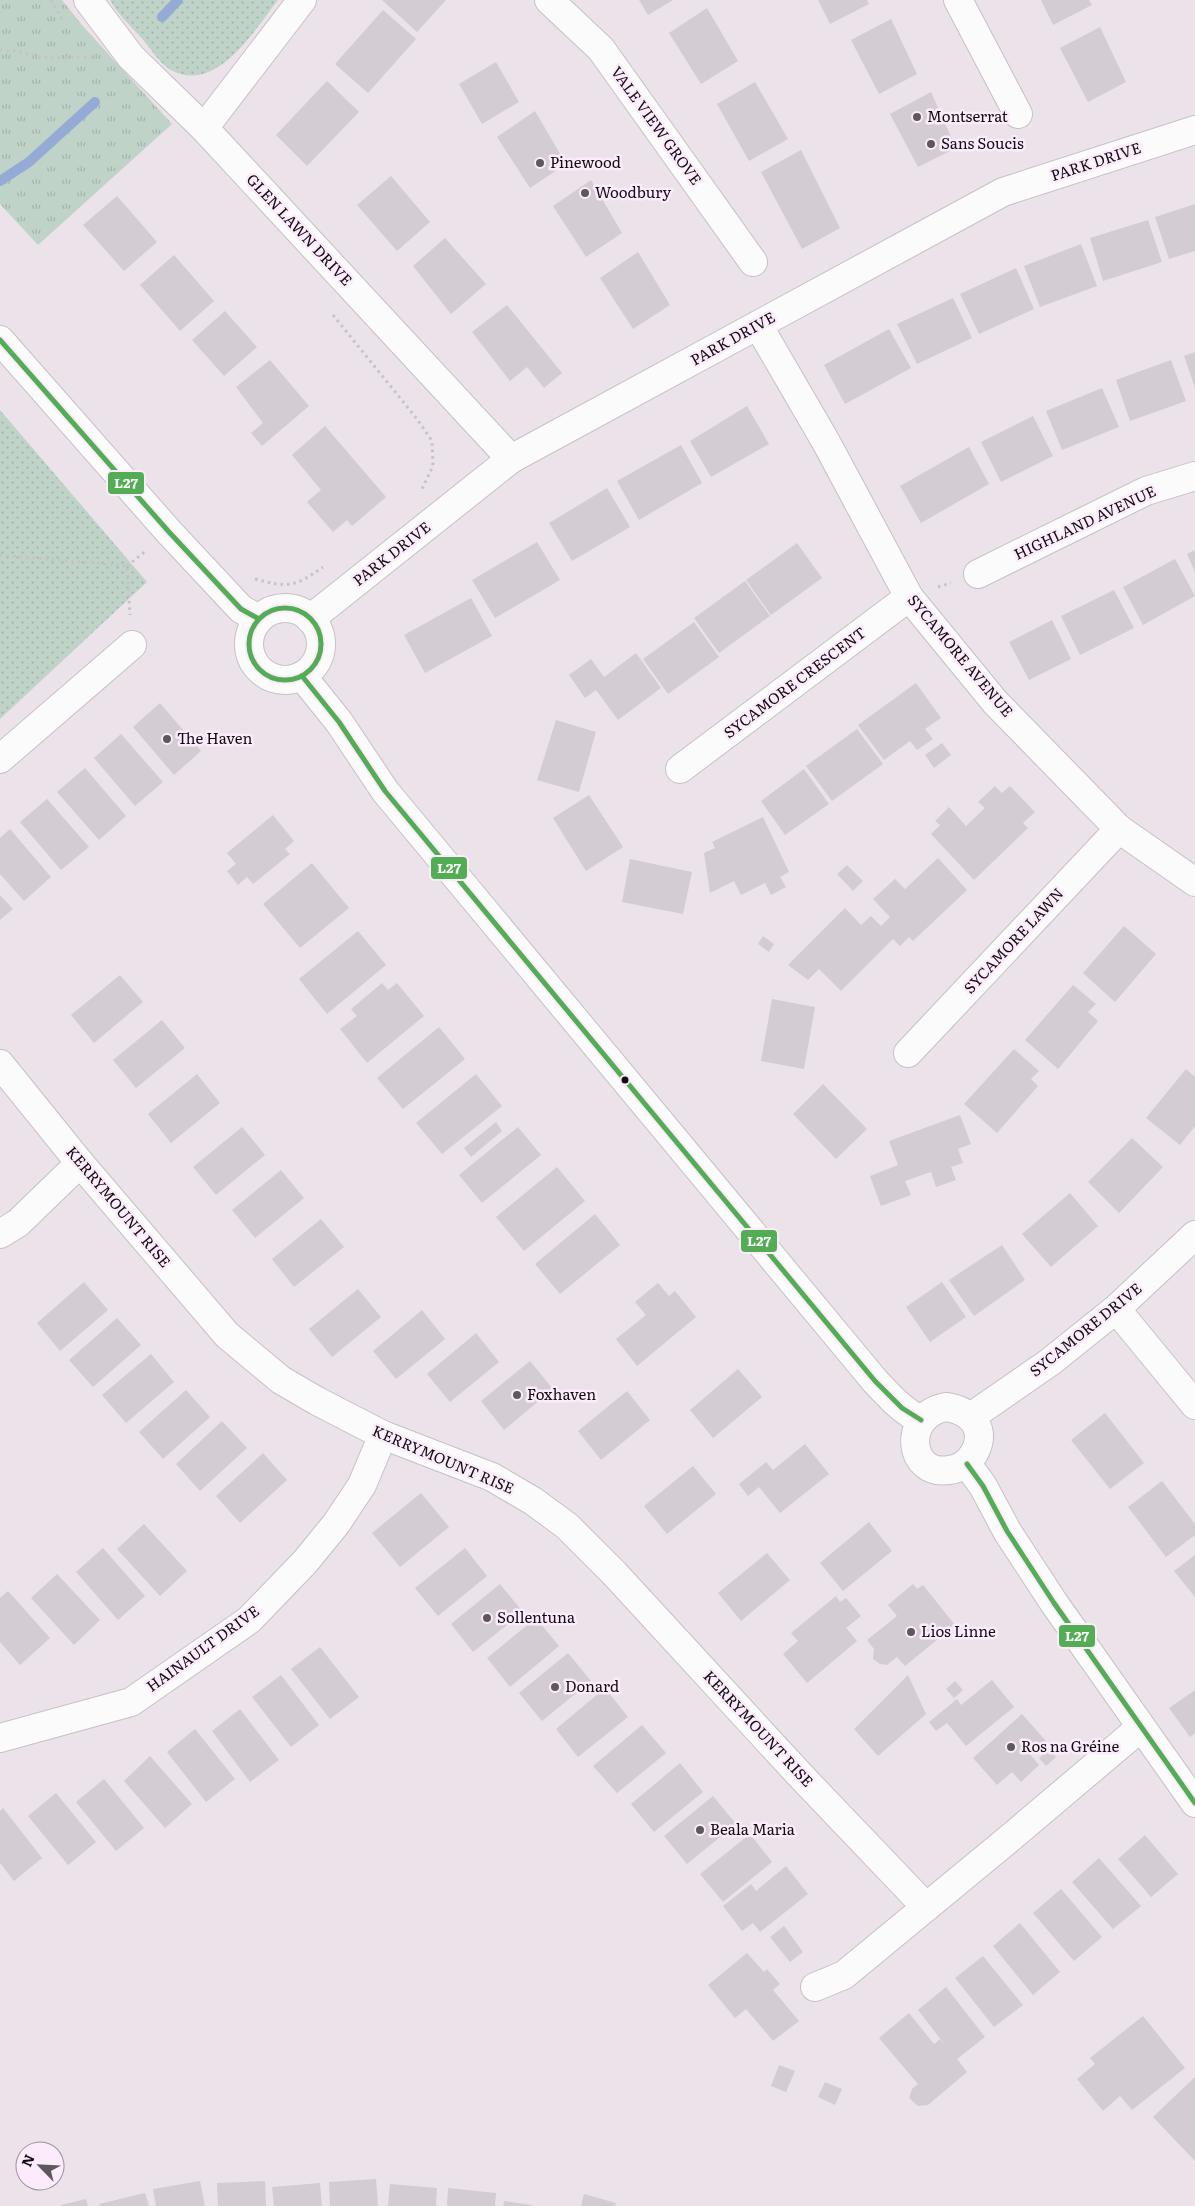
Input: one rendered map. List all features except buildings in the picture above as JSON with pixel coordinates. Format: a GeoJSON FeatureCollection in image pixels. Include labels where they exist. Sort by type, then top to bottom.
{"type":"FeatureCollection","features":[{"type":"Feature","properties":{"kind":"street","name":"GLEN LAWN DRIVE"},"geometry":{"type":"LineString","coordinates":[[88,0],[131,57],[204,128],[511,459]]}},
{"type":"Feature","properties":{"kind":"street"},"geometry":{"type":"LineString","coordinates":[[204,128],[302,0]]}},
{"type":"Feature","properties":{"kind":"street","name":"VALE VIEW GROVE"},"geometry":{"type":"LineString","coordinates":[[549,0],[601,49],[753,262]]}},
{"type":"Feature","properties":{"kind":"street"},"geometry":{"type":"LineString","coordinates":[[958,0],[1018,114]]}},
{"type":"Feature","properties":{"kind":"street","name":"PARK DRIVE"},"geometry":{"type":"LineString","coordinates":[[310,619],[511,459],[1003,192],[1195,130]]}},
{"type":"Feature","properties":{"kind":"street","name":"SYCAMORE AVENUE"},"geometry":{"type":"LineString","coordinates":[[758,325],[826,442],[909,597],[995,702],[1119,829],[1195,882]]}},
{"type":"Feature","properties":{"kind":"street"},"geometry":{"type":"LineString","coordinates":[[0,340],[169,532],[242,609],[259,619]]}},
{"type":"Feature","properties":{"kind":"street","name":"HIGHLAND AVENUE"},"geometry":{"type":"LineString","coordinates":[[978,574],[1146,491],[1195,476]]}},
{"type":"Feature","properties":{"kind":"street","name":"SYCAMORE CRESCENT"},"geometry":{"type":"LineString","coordinates":[[680,769],[909,597]]}},
{"type":"Feature","properties":{"kind":"street"},"geometry":{"type":"LineString","coordinates":[[279,609],[301,612],[310,619],[320,638],[317,660],[311,669],[302,676],[280,680],[264,673],[253,661],[249,650],[252,628],[259,619],[268,612],[279,609]]}},
{"type":"Feature","properties":{"kind":"street"},"geometry":{"type":"LineString","coordinates":[[0,759],[132,646]]}},
{"type":"Feature","properties":{"kind":"street"},"geometry":{"type":"LineString","coordinates":[[302,676],[339,722],[385,791],[824,1320],[898,1405],[909,1414],[921,1420]]}},
{"type":"Feature","properties":{"kind":"street","name":"SYCAMORE LAWN"},"geometry":{"type":"LineString","coordinates":[[908,1053],[1119,829]]}},
{"type":"Feature","properties":{"kind":"street","name":"KERRYMOUNT RISE"},"geometry":{"type":"LineString","coordinates":[[0,1064],[80,1163],[226,1335],[281,1380],[317,1401],[383,1435],[492,1478],[533,1500],[567,1526],[614,1572],[799,1774],[926,1908]]}},
{"type":"Feature","properties":{"kind":"street"},"geometry":{"type":"LineString","coordinates":[[0,1234],[18,1223],[80,1163]]}},
{"type":"Feature","properties":{"kind":"street","name":"SYCAMORE DRIVE"},"geometry":{"type":"LineString","coordinates":[[972,1416],[1050,1362],[1116,1309],[1195,1236]]}},
{"type":"Feature","properties":{"kind":"street"},"geometry":{"type":"LineString","coordinates":[[1116,1309],[1195,1405]]}},
{"type":"Feature","properties":{"kind":"street"},"geometry":{"type":"LineString","coordinates":[[946,1406],[972,1416],[977,1427],[978,1444],[967,1464],[946,1471],[936,1470],[927,1465],[918,1455],[914,1445],[915,1432],[921,1420],[929,1412],[946,1406]]}},
{"type":"Feature","properties":{"kind":"street","name":"HAINAULT DRIVE"},"geometry":{"type":"LineString","coordinates":[[0,1738],[131,1702],[249,1620],[305,1562],[336,1524],[362,1485],[383,1435]]}},
{"type":"Feature","properties":{"kind":"street"},"geometry":{"type":"LineString","coordinates":[[967,1464],[983,1486],[1007,1531],[1054,1603],[1140,1728],[1195,1803]]}},
{"type":"Feature","properties":{"kind":"street"},"geometry":{"type":"LineString","coordinates":[[815,1987],[844,1975],[1140,1728]]}},
{"type":"Feature","properties":{"kind":"path"},"geometry":{"type":"LineString","coordinates":[[51,0],[58,15],[64,22]]}},
{"type":"Feature","properties":{"kind":"path"},"geometry":{"type":"LineString","coordinates":[[0,50],[48,58],[95,57]]}},
{"type":"Feature","properties":{"kind":"path"},"geometry":{"type":"LineString","coordinates":[[89,50],[99,62]]}},
{"type":"Feature","properties":{"kind":"path"},"geometry":{"type":"LineString","coordinates":[[332,314],[417,419],[432,441],[433,466],[422,490],[415,496]]}},
{"type":"Feature","properties":{"kind":"path"},"geometry":{"type":"LineString","coordinates":[[0,555],[127,566],[169,532]]}},
{"type":"Feature","properties":{"kind":"path"},"geometry":{"type":"LineString","coordinates":[[127,566],[132,646]]}},
{"type":"Feature","properties":{"kind":"path"},"geometry":{"type":"LineString","coordinates":[[252,578],[281,586],[303,581],[325,566]]}},
{"type":"Feature","properties":{"kind":"path"},"geometry":{"type":"LineString","coordinates":[[909,597],[978,574]]}},
{"type":"Feature","properties":{"kind":"green space"},"geometry":{"type":"Polygon","coordinates":[[[0,0],[62,0],[82,25],[172,124],[38,245],[0,204],[0,0]]]}},
{"type":"Feature","properties":{"kind":"green space"},"geometry":{"type":"Polygon","coordinates":[[[110,0],[278,0],[234,55],[220,66],[205,73],[189,75],[173,71],[165,66],[121,16],[110,0]]]}},
{"type":"Feature","properties":{"kind":"green space"},"geometry":{"type":"Polygon","coordinates":[[[0,410],[147,582],[0,719],[0,410]]]}},
{"type":"Feature","properties":{"kind":"waterway"},"geometry":{"type":"LineString","coordinates":[[162,17],[178,0]]}},
{"type":"Feature","properties":{"kind":"waterway"},"geometry":{"type":"LineString","coordinates":[[0,181],[29,162],[95,102]]}},
{"type":"Feature","properties":{"kind":"transit line","name":"L27"},"geometry":{"type":"LineString","coordinates":[[0,340],[169,532],[241,609],[259,619]]}},
{"type":"Feature","properties":{"kind":"transit line","name":"L27"},"geometry":{"type":"LineString","coordinates":[[285,608],[305,614],[315,624],[321,644],[315,664],[305,674],[285,680],[265,674],[255,664],[249,644],[255,624],[265,614],[285,608]]}},
{"type":"Feature","properties":{"kind":"transit line","name":"L27"},"geometry":{"type":"LineString","coordinates":[[302,676],[339,722],[385,791],[875,1381],[902,1408],[921,1420]]}},
{"type":"Feature","properties":{"kind":"transit line","name":"L27"},"geometry":{"type":"LineString","coordinates":[[967,1464],[983,1486],[1007,1531],[1054,1603],[1195,1803]]}},
{"type":"Feature","properties":{"kind":"place","name":"Montserrat"},"geometry":{"type":"Point","coordinates":[917,117]}},
{"type":"Feature","properties":{"kind":"place","name":"Sans Soucis"},"geometry":{"type":"Point","coordinates":[931,144]}},
{"type":"Feature","properties":{"kind":"place","name":"Pinewood"},"geometry":{"type":"Point","coordinates":[540,163]}},
{"type":"Feature","properties":{"kind":"place","name":"Woodbury"},"geometry":{"type":"Point","coordinates":[585,193]}},
{"type":"Feature","properties":{"kind":"place","name":"The Haven"},"geometry":{"type":"Point","coordinates":[167,739]}},
{"type":"Feature","properties":{"kind":"place","name":"Foxhaven"},"geometry":{"type":"Point","coordinates":[517,1395]}},
{"type":"Feature","properties":{"kind":"place","name":"Sollentuna"},"geometry":{"type":"Point","coordinates":[487,1618]}},
{"type":"Feature","properties":{"kind":"place","name":"Lios Linne"},"geometry":{"type":"Point","coordinates":[911,1632]}},
{"type":"Feature","properties":{"kind":"place","name":"Donard"},"geometry":{"type":"Point","coordinates":[555,1687]}},
{"type":"Feature","properties":{"kind":"place","name":"Ros na Gréine"},"geometry":{"type":"Point","coordinates":[1011,1747]}},
{"type":"Feature","properties":{"kind":"place","name":"Beala Maria"},"geometry":{"type":"Point","coordinates":[700,1830]}}]}
